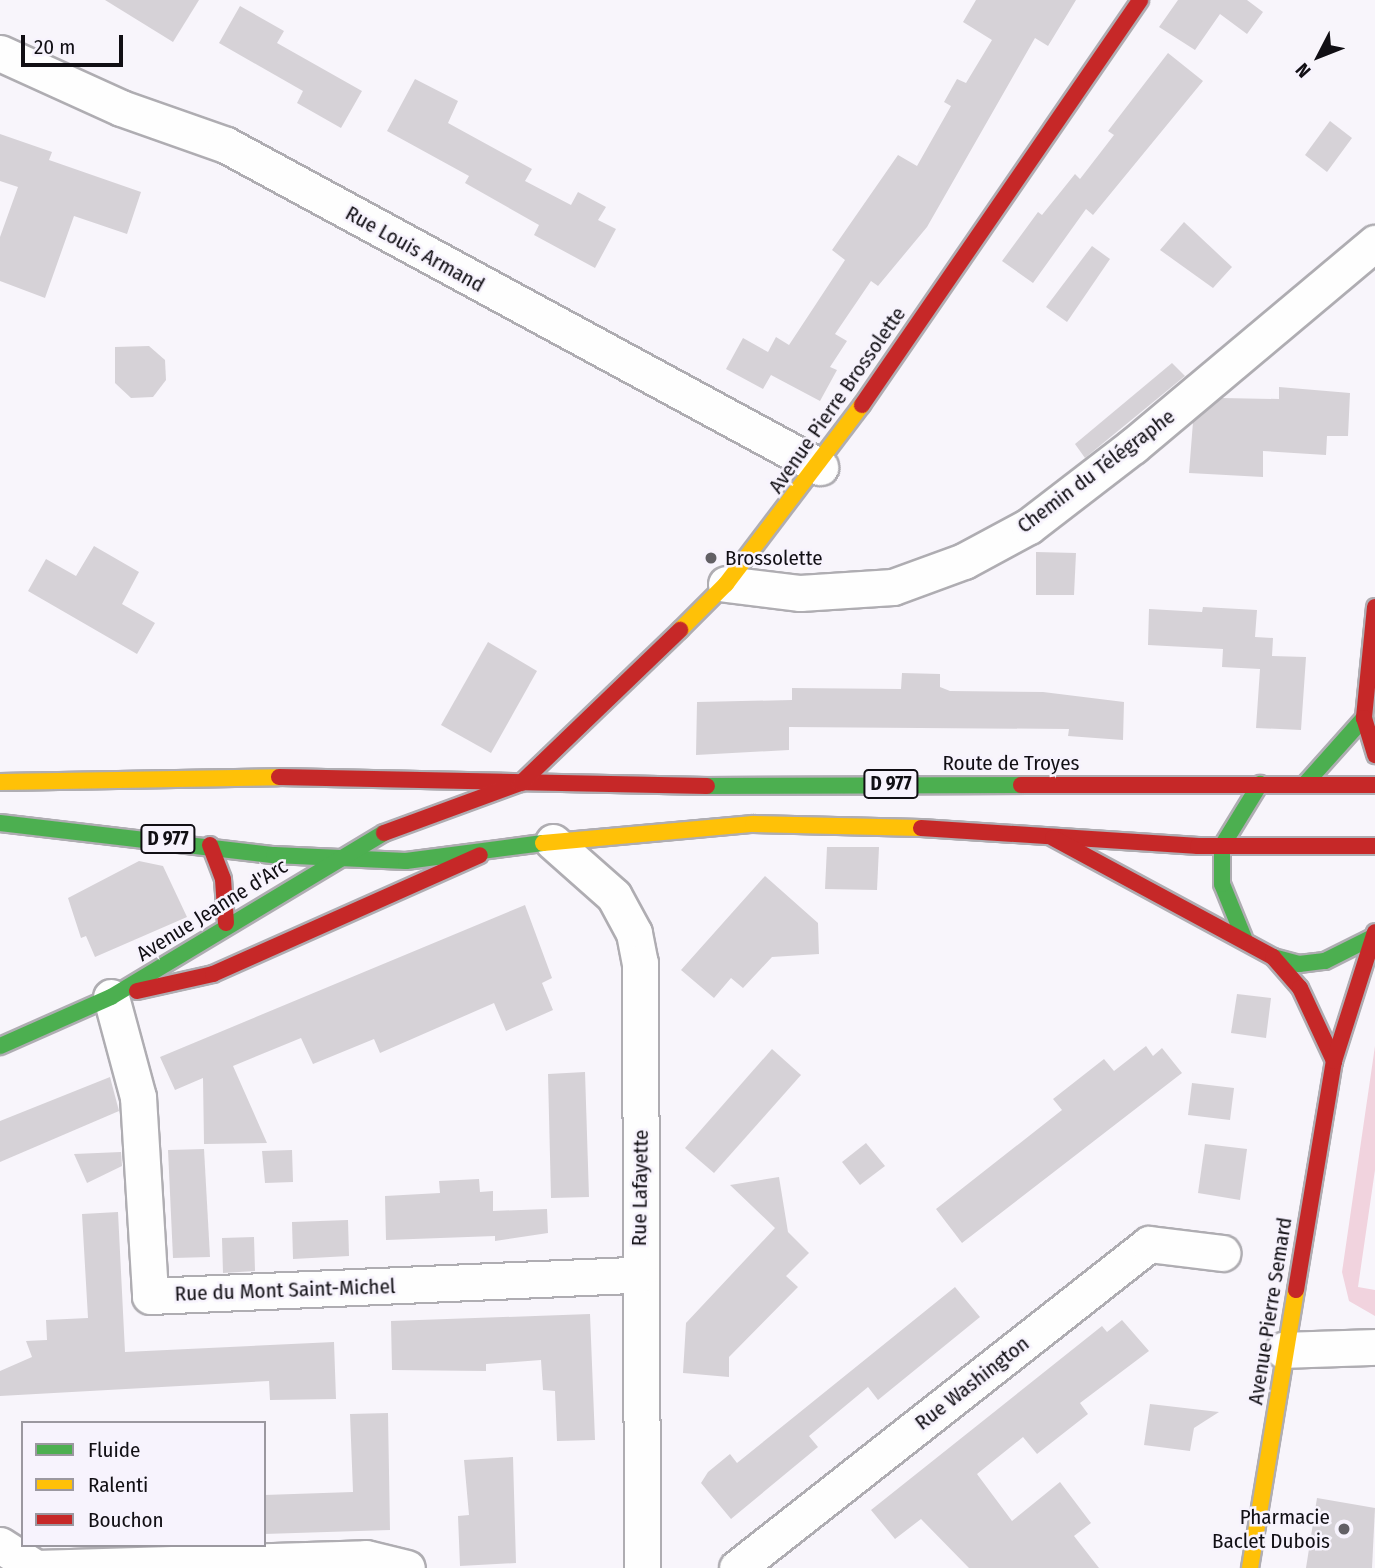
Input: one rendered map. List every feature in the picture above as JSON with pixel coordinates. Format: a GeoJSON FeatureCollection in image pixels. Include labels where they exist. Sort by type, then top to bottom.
{"type":"FeatureCollection","features":[{"type":"Feature","properties":{"kind":"main road","name":"Avenue Pierre Brossolette"},"geometry":{"type":"LineString","coordinates":[[521,783],[580,733],[726,584],[820,467],[1140,0]]}},
{"type":"Feature","properties":{"kind":"main road"},"geometry":{"type":"LineString","coordinates":[[1375,607],[1364,718],[1375,755]]}},
{"type":"Feature","properties":{"kind":"main road"},"geometry":{"type":"LineString","coordinates":[[1305,784],[1364,718]]}},
{"type":"Feature","properties":{"kind":"main road","name":"D 977"},"geometry":{"type":"LineString","coordinates":[[0,782],[397,775],[521,783]]}},
{"type":"Feature","properties":{"kind":"main road","name":"Route de Troyes"},"geometry":{"type":"LineString","coordinates":[[521,783],[1375,785]]}},
{"type":"Feature","properties":{"kind":"main road","name":"Avenue Jeanne d'Arc"},"geometry":{"type":"LineString","coordinates":[[0,1046],[111,998],[226,923],[335,859],[424,814],[521,783]]}},
{"type":"Feature","properties":{"kind":"main road"},"geometry":{"type":"LineString","coordinates":[[1244,938],[1222,884],[1222,846],[1260,784]]}},
{"type":"Feature","properties":{"kind":"main road","name":"D 977"},"geometry":{"type":"LineString","coordinates":[[0,823],[335,859],[480,855],[553,842],[753,824],[861,824],[1053,838],[1222,846],[1375,846]]}},
{"type":"Feature","properties":{"kind":"main road","name":"Avenue Pierre Semard"},"geometry":{"type":"LineString","coordinates":[[1053,838],[1244,938],[1273,957],[1300,988],[1334,1060]]}},
{"type":"Feature","properties":{"kind":"main road"},"geometry":{"type":"LineString","coordinates":[[210,845],[223,879],[226,923]]}},
{"type":"Feature","properties":{"kind":"main road","name":"Avenue Jeanne d'Arc"},"geometry":{"type":"LineString","coordinates":[[111,998],[213,974],[366,910],[480,855]]}},
{"type":"Feature","properties":{"kind":"main road","name":"Avenue Pierre Semard"},"geometry":{"type":"LineString","coordinates":[[1273,957],[1298,964],[1325,961],[1373,935]]}},
{"type":"Feature","properties":{"kind":"main road","name":"Avenue Pierre Semard"},"geometry":{"type":"LineString","coordinates":[[1250,1568],[1283,1350],[1334,1060],[1373,935]]}},
{"type":"Feature","properties":{"kind":"street","name":"Rue Louis Armand"},"geometry":{"type":"LineString","coordinates":[[0,53],[121,108],[226,145],[820,467]]}},
{"type":"Feature","properties":{"kind":"street","name":"Chemin du Télégraphe"},"geometry":{"type":"LineString","coordinates":[[726,584],[800,593],[893,587],[964,561],[1029,526],[1133,446],[1375,243]]}},
{"type":"Feature","properties":{"kind":"street","name":"Rue Lafayette"},"geometry":{"type":"LineString","coordinates":[[553,842],[594,872],[634,933],[642,984],[639,1275],[642,1568]]}},
{"type":"Feature","properties":{"kind":"street","name":"Rue du Mont Saint-Michel"},"geometry":{"type":"LineString","coordinates":[[111,998],[138,1097],[150,1296],[639,1275]]}},
{"type":"Feature","properties":{"kind":"street","name":"Rue Washington"},"geometry":{"type":"LineString","coordinates":[[737,1568],[1149,1244],[1222,1253]]}},
{"type":"Feature","properties":{"kind":"street"},"geometry":{"type":"LineString","coordinates":[[1283,1350],[1375,1347]]}},
{"type":"Feature","properties":{"kind":"street"},"geometry":{"type":"LineString","coordinates":[[0,1545],[36,1568],[366,1558],[407,1568]]}},
{"type":"Feature","properties":{"kind":"shaded area"},"geometry":{"type":"Polygon","coordinates":[[[1375,1046],[1375,1170],[1358,1287],[1375,1290],[1375,1316],[1349,1301],[1342,1272],[1375,1046]]]}},
{"type":"Feature","properties":{"kind":"building"},"geometry":{"type":"Polygon","coordinates":[[[105,0],[199,0],[173,42],[105,0]]]}},
{"type":"Feature","properties":{"kind":"building"},"geometry":{"type":"Polygon","coordinates":[[[976,0],[1076,0],[1048,46],[1035,38],[927,227],[878,286],[871,281],[835,334],[847,341],[830,367],[837,370],[820,401],[771,375],[763,389],[726,369],[743,338],[768,352],[776,337],[789,345],[845,260],[832,250],[898,155],[917,166],[951,106],[944,102],[957,79],[966,83],[992,40],[963,22],[976,0]]]}},
{"type":"Feature","properties":{"kind":"building"},"geometry":{"type":"Polygon","coordinates":[[[1178,0],[1247,0],[1263,12],[1247,34],[1220,14],[1195,50],[1159,27],[1178,0]]]}},
{"type":"Feature","properties":{"kind":"building"},"geometry":{"type":"Polygon","coordinates":[[[240,6],[284,31],[277,43],[362,91],[341,128],[297,103],[303,91],[219,43],[240,6]]]}},
{"type":"Feature","properties":{"kind":"building"},"geometry":{"type":"Polygon","coordinates":[[[1168,53],[1203,81],[1093,215],[1086,209],[1033,283],[1002,261],[1038,212],[1042,215],[1075,174],[1080,179],[1114,135],[1108,131],[1168,53]]]}},
{"type":"Feature","properties":{"kind":"building"},"geometry":{"type":"Polygon","coordinates":[[[415,79],[458,101],[448,123],[532,169],[525,181],[571,205],[578,192],[606,207],[598,220],[616,229],[595,268],[534,235],[539,225],[465,183],[469,176],[387,131],[415,79]]]}},
{"type":"Feature","properties":{"kind":"building"},"geometry":{"type":"Polygon","coordinates":[[[1330,121],[1352,138],[1327,172],[1305,155],[1330,121]]]}},
{"type":"Feature","properties":{"kind":"building"},"geometry":{"type":"Polygon","coordinates":[[[0,134],[52,152],[49,160],[141,192],[127,234],[74,216],[45,298],[0,281],[0,237],[18,187],[0,181],[0,134]]]}},
{"type":"Feature","properties":{"kind":"building"},"geometry":{"type":"Polygon","coordinates":[[[1184,222],[1232,267],[1213,288],[1160,250],[1184,222]]]}},
{"type":"Feature","properties":{"kind":"building"},"geometry":{"type":"Polygon","coordinates":[[[1092,246],[1110,259],[1067,322],[1046,307],[1092,246]]]}},
{"type":"Feature","properties":{"kind":"building"},"geometry":{"type":"Polygon","coordinates":[[[149,346],[165,360],[166,380],[153,397],[131,398],[115,383],[115,347],[149,346]]]}},
{"type":"Feature","properties":{"kind":"building"},"geometry":{"type":"Polygon","coordinates":[[[1172,363],[1185,376],[1085,458],[1075,444],[1172,363]]]}},
{"type":"Feature","properties":{"kind":"building"},"geometry":{"type":"Polygon","coordinates":[[[1279,387],[1350,393],[1348,436],[1327,436],[1326,455],[1263,451],[1263,477],[1189,473],[1193,422],[1222,398],[1279,399],[1279,387]]]}},
{"type":"Feature","properties":{"kind":"building"},"geometry":{"type":"Polygon","coordinates":[[[94,546],[139,572],[122,604],[155,623],[137,654],[28,591],[46,559],[76,576],[94,546]]]}},
{"type":"Feature","properties":{"kind":"building"},"geometry":{"type":"Polygon","coordinates":[[[1036,552],[1076,553],[1074,595],[1036,595],[1036,552]]]}},
{"type":"Feature","properties":{"kind":"building"},"geometry":{"type":"Polygon","coordinates":[[[1203,607],[1257,610],[1255,637],[1273,638],[1272,656],[1306,657],[1301,730],[1256,728],[1260,669],[1222,667],[1223,649],[1148,645],[1149,609],[1202,612],[1203,607]]]}},
{"type":"Feature","properties":{"kind":"building"},"geometry":{"type":"Polygon","coordinates":[[[488,642],[537,671],[491,753],[441,725],[488,642]]]}},
{"type":"Feature","properties":{"kind":"building"},"geometry":{"type":"Polygon","coordinates":[[[902,673],[940,674],[940,687],[950,691],[1043,692],[1124,702],[1123,740],[1068,736],[1069,729],[789,727],[789,750],[696,755],[697,702],[792,700],[792,688],[901,689],[902,673]]]}},
{"type":"Feature","properties":{"kind":"building"},"geometry":{"type":"Polygon","coordinates":[[[827,847],[879,847],[877,890],[825,889],[827,847]]]}},
{"type":"Feature","properties":{"kind":"building"},"geometry":{"type":"Polygon","coordinates":[[[139,861],[163,866],[187,917],[95,957],[86,936],[81,938],[68,898],[139,861]]]}},
{"type":"Feature","properties":{"kind":"building"},"geometry":{"type":"Polygon","coordinates":[[[765,876],[818,923],[819,954],[772,957],[743,988],[731,978],[714,998],[681,970],[765,876]]]}},
{"type":"Feature","properties":{"kind":"building"},"geometry":{"type":"Polygon","coordinates":[[[525,905],[552,978],[542,983],[553,1010],[506,1031],[494,1003],[380,1053],[374,1039],[313,1064],[301,1038],[233,1066],[267,1143],[204,1144],[203,1078],[175,1090],[160,1057],[525,905]]]}},
{"type":"Feature","properties":{"kind":"building"},"geometry":{"type":"Polygon","coordinates":[[[1237,994],[1271,998],[1266,1038],[1231,1033],[1237,994]]]}},
{"type":"Feature","properties":{"kind":"building"},"geometry":{"type":"Polygon","coordinates":[[[1146,1046],[1153,1056],[1162,1048],[1182,1073],[962,1243],[936,1209],[1062,1110],[1053,1099],[1104,1059],[1114,1071],[1146,1046]]]}},
{"type":"Feature","properties":{"kind":"building"},"geometry":{"type":"Polygon","coordinates":[[[772,1049],[801,1075],[714,1173],[685,1148],[772,1049]]]}},
{"type":"Feature","properties":{"kind":"building"},"geometry":{"type":"Polygon","coordinates":[[[585,1072],[589,1197],[551,1198],[548,1074],[585,1072]]]}},
{"type":"Feature","properties":{"kind":"building"},"geometry":{"type":"Polygon","coordinates":[[[110,1077],[119,1111],[0,1162],[0,1121],[110,1077]]]}},
{"type":"Feature","properties":{"kind":"building"},"geometry":{"type":"Polygon","coordinates":[[[1192,1083],[1234,1088],[1230,1120],[1188,1115],[1192,1083]]]}},
{"type":"Feature","properties":{"kind":"building"},"geometry":{"type":"Polygon","coordinates":[[[866,1143],[885,1166],[860,1185],[842,1162],[866,1143]]]}},
{"type":"Feature","properties":{"kind":"building"},"geometry":{"type":"Polygon","coordinates":[[[1205,1144],[1247,1149],[1240,1200],[1198,1193],[1205,1144]]]}},
{"type":"Feature","properties":{"kind":"building"},"geometry":{"type":"Polygon","coordinates":[[[204,1149],[210,1257],[173,1258],[168,1150],[204,1149]]]}},
{"type":"Feature","properties":{"kind":"building"},"geometry":{"type":"Polygon","coordinates":[[[292,1150],[293,1182],[265,1183],[262,1151],[292,1150]]]}},
{"type":"Feature","properties":{"kind":"building"},"geometry":{"type":"Polygon","coordinates":[[[121,1152],[122,1166],[87,1183],[74,1154],[121,1152]]]}},
{"type":"Feature","properties":{"kind":"building"},"geometry":{"type":"Polygon","coordinates":[[[779,1177],[788,1232],[809,1253],[786,1276],[798,1287],[729,1357],[729,1377],[683,1373],[686,1323],[775,1228],[730,1185],[779,1177]]]}},
{"type":"Feature","properties":{"kind":"building"},"geometry":{"type":"Polygon","coordinates":[[[479,1179],[480,1192],[493,1191],[493,1211],[547,1209],[548,1233],[495,1241],[495,1236],[386,1240],[385,1196],[440,1193],[439,1181],[479,1179]]]}},
{"type":"Feature","properties":{"kind":"building"},"geometry":{"type":"Polygon","coordinates":[[[118,1212],[125,1352],[334,1342],[336,1399],[270,1400],[269,1381],[0,1396],[0,1371],[32,1357],[26,1341],[47,1340],[46,1320],[88,1318],[82,1214],[118,1212]]]}},
{"type":"Feature","properties":{"kind":"building"},"geometry":{"type":"Polygon","coordinates":[[[348,1220],[349,1256],[293,1259],[292,1222],[348,1220]]]}},
{"type":"Feature","properties":{"kind":"building"},"geometry":{"type":"Polygon","coordinates":[[[254,1237],[255,1271],[223,1273],[222,1238],[254,1237]]]}},
{"type":"Feature","properties":{"kind":"building"},"geometry":{"type":"Polygon","coordinates":[[[955,1287],[980,1317],[878,1400],[868,1387],[809,1436],[818,1447],[731,1519],[701,1483],[708,1472],[730,1454],[737,1463],[955,1287]]]}},
{"type":"Feature","properties":{"kind":"building"},"geometry":{"type":"Polygon","coordinates":[[[590,1314],[595,1440],[557,1441],[555,1391],[543,1390],[541,1360],[486,1364],[486,1371],[392,1370],[391,1321],[590,1314]]]}},
{"type":"Feature","properties":{"kind":"building"},"geometry":{"type":"Polygon","coordinates":[[[1122,1320],[1149,1351],[1080,1403],[1088,1414],[1037,1454],[1023,1437],[977,1474],[1012,1521],[1060,1482],[1091,1523],[1074,1536],[1099,1568],[969,1568],[921,1519],[895,1539],[871,1510],[1102,1326],[1107,1332],[1122,1320]]]}},
{"type":"Feature","properties":{"kind":"building"},"geometry":{"type":"Polygon","coordinates":[[[1150,1404],[1219,1412],[1194,1428],[1190,1451],[1144,1445],[1150,1404]]]}},
{"type":"Feature","properties":{"kind":"building"},"geometry":{"type":"Polygon","coordinates":[[[388,1413],[390,1530],[266,1534],[266,1495],[353,1492],[350,1414],[388,1413]]]}},
{"type":"Feature","properties":{"kind":"building"},"geometry":{"type":"Polygon","coordinates":[[[513,1457],[516,1563],[460,1566],[458,1516],[469,1515],[464,1460],[513,1457]]]}},
{"type":"Feature","properties":{"kind":"building","name":"Pharmacie Baclet Dubois"},"geometry":{"type":"Polygon","coordinates":[[[1317,1498],[1375,1508],[1372,1568],[1306,1568],[1317,1498]]]}},
{"type":"Feature","properties":{"kind":"traffic: fast"},"geometry":{"type":"LineString","coordinates":[[1305,784],[1364,718]]}},
{"type":"Feature","properties":{"kind":"traffic: fast"},"geometry":{"type":"LineString","coordinates":[[1244,938],[1222,884],[1222,846],[1260,784]]}},
{"type":"Feature","properties":{"kind":"traffic: fast"},"geometry":{"type":"LineString","coordinates":[[707,786],[1021,785]]}},
{"type":"Feature","properties":{"kind":"traffic: fast"},"geometry":{"type":"LineString","coordinates":[[0,823],[274,855],[406,861],[543,843]]}},
{"type":"Feature","properties":{"kind":"traffic: fast"},"geometry":{"type":"LineString","coordinates":[[0,1046],[111,997],[384,833]]}},
{"type":"Feature","properties":{"kind":"traffic: fast"},"geometry":{"type":"LineString","coordinates":[[1273,957],[1299,964],[1325,961],[1371,938]]}},
{"type":"Feature","properties":{"kind":"traffic: slow"},"geometry":{"type":"LineString","coordinates":[[680,630],[726,584],[862,405]]}},
{"type":"Feature","properties":{"kind":"traffic: slow"},"geometry":{"type":"LineString","coordinates":[[0,782],[279,777]]}},
{"type":"Feature","properties":{"kind":"traffic: slow"},"geometry":{"type":"LineString","coordinates":[[543,843],[753,824],[921,828]]}},
{"type":"Feature","properties":{"kind":"traffic: slow"},"geometry":{"type":"LineString","coordinates":[[1250,1568],[1296,1290]]}},
{"type":"Feature","properties":{"kind":"traffic: jam"},"geometry":{"type":"LineString","coordinates":[[862,405],[1140,0]]}},
{"type":"Feature","properties":{"kind":"traffic: jam"},"geometry":{"type":"LineString","coordinates":[[1375,607],[1364,718],[1375,755]]}},
{"type":"Feature","properties":{"kind":"traffic: jam"},"geometry":{"type":"LineString","coordinates":[[384,833],[521,783],[680,630]]}},
{"type":"Feature","properties":{"kind":"traffic: jam"},"geometry":{"type":"LineString","coordinates":[[279,777],[707,786]]}},
{"type":"Feature","properties":{"kind":"traffic: jam"},"geometry":{"type":"LineString","coordinates":[[1021,785],[1375,785]]}},
{"type":"Feature","properties":{"kind":"traffic: jam"},"geometry":{"type":"LineString","coordinates":[[921,828],[1198,846],[1375,846]]}},
{"type":"Feature","properties":{"kind":"traffic: jam"},"geometry":{"type":"LineString","coordinates":[[1053,838],[1273,957],[1300,988],[1334,1061]]}},
{"type":"Feature","properties":{"kind":"traffic: jam"},"geometry":{"type":"LineString","coordinates":[[210,845],[223,879],[226,923]]}},
{"type":"Feature","properties":{"kind":"traffic: jam"},"geometry":{"type":"LineString","coordinates":[[137,991],[213,974],[480,855]]}},
{"type":"Feature","properties":{"kind":"traffic: jam"},"geometry":{"type":"LineString","coordinates":[[1296,1290],[1334,1061],[1375,932]]}},
{"type":"Feature","properties":{"kind":"place","name":"Brossolette"},"geometry":{"type":"Point","coordinates":[711,558]}},
{"type":"Feature","properties":{"kind":"place","name":"Pharmacie Baclet Dubois"},"geometry":{"type":"Point","coordinates":[1344,1529]}}]}
